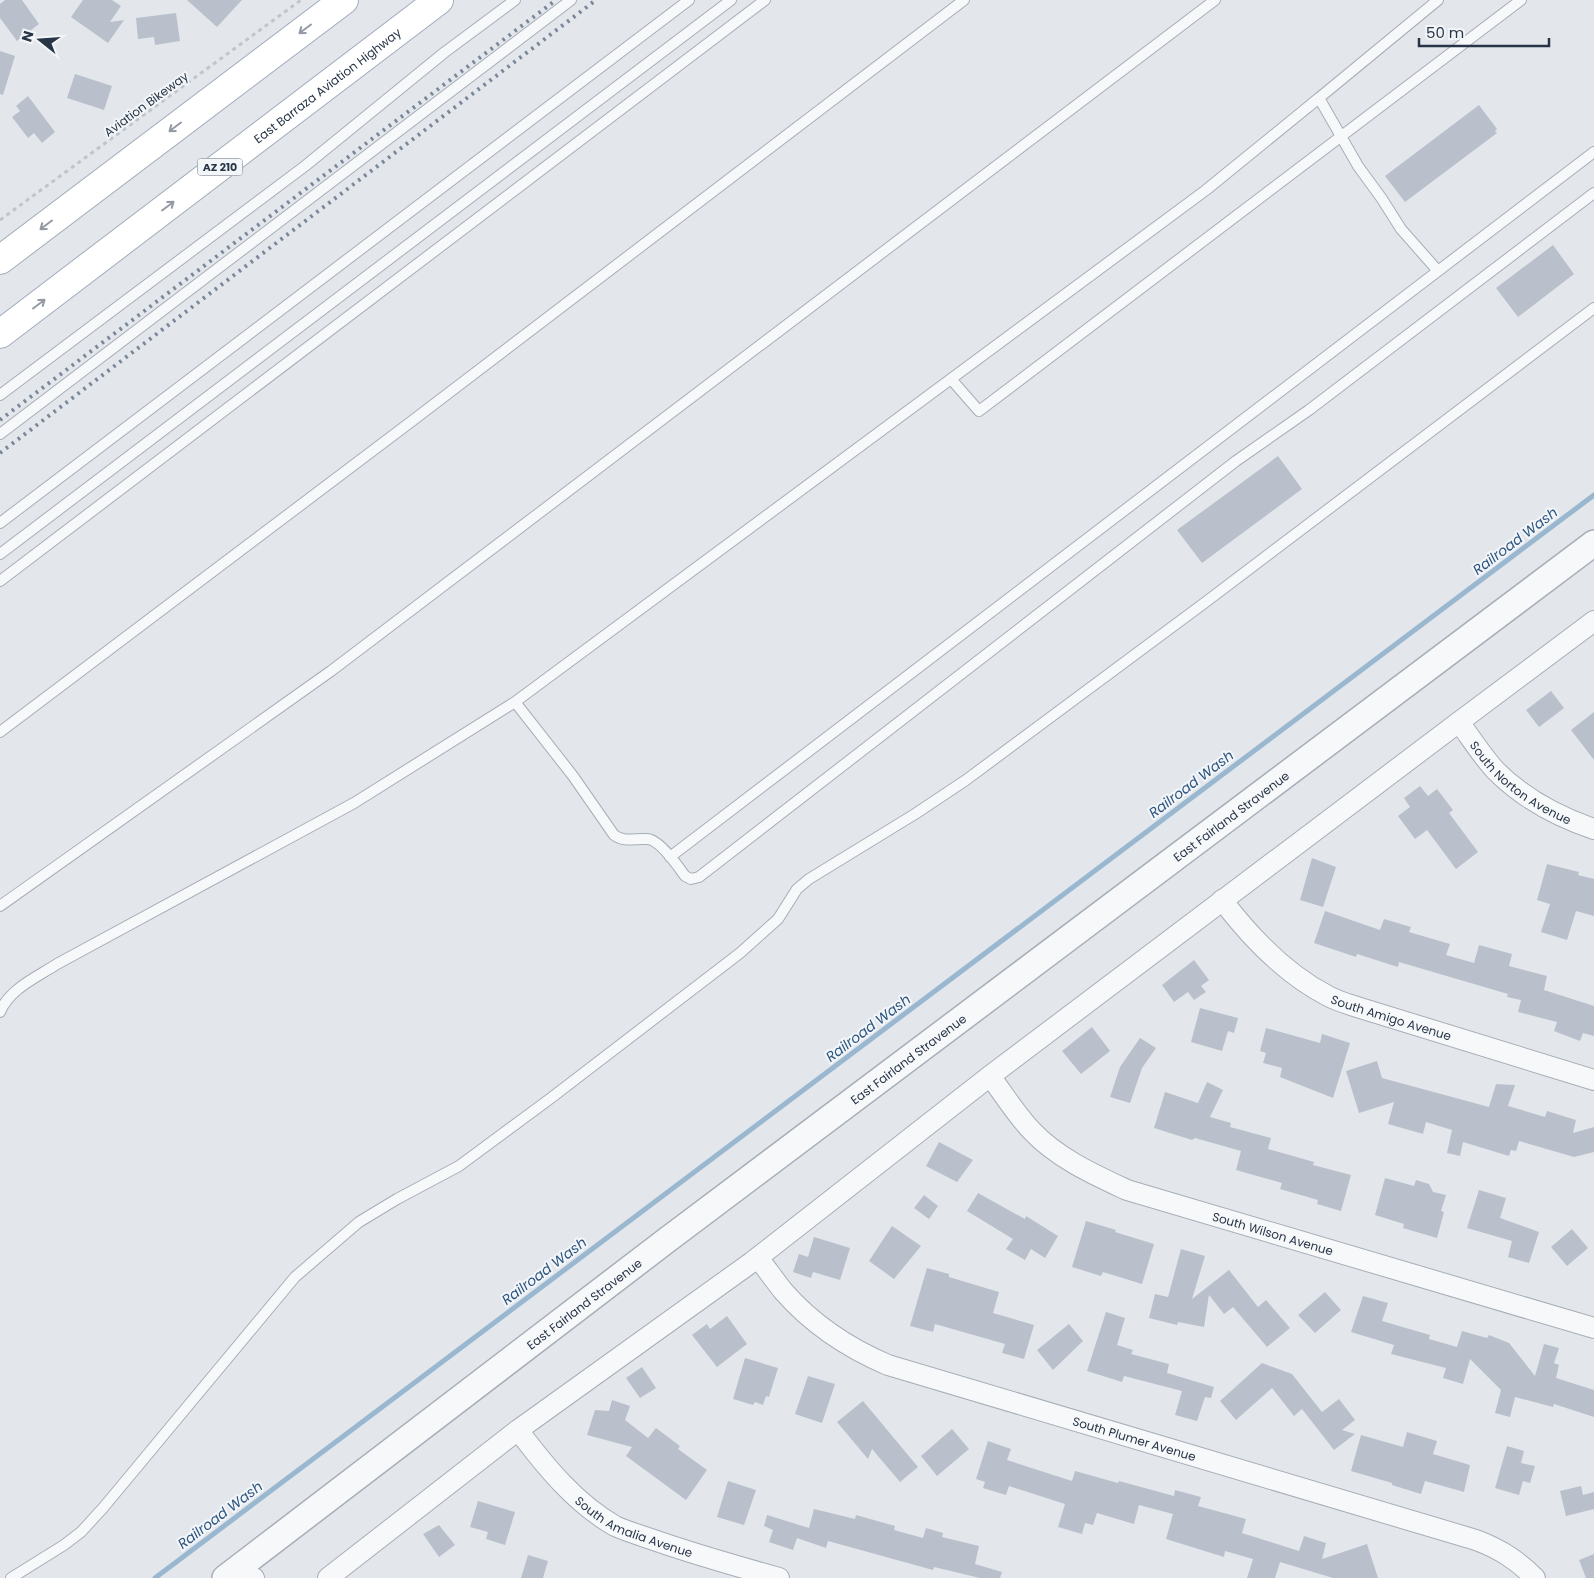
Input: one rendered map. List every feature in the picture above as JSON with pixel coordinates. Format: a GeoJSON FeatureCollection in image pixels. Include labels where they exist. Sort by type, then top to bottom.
{"type":"FeatureCollection","features":[{"type":"Feature","properties":{"kind":"main road"},"geometry":{"type":"LineString","coordinates":[[0,260],[344,0]]}},
{"type":"Feature","properties":{"kind":"main road","name":"East Barraza Aviation Highway"},"geometry":{"type":"LineString","coordinates":[[0,334],[439,0]]}},
{"type":"Feature","properties":{"kind":"street","name":"East Fairland Stravenue"},"geometry":{"type":"LineString","coordinates":[[238,1576],[667,1240],[1594,543]]}},
{"type":"Feature","properties":{"kind":"street"},"geometry":{"type":"LineString","coordinates":[[328,1578],[518,1430],[758,1258],[990,1076],[1594,621]]}},
{"type":"Feature","properties":{"kind":"street","name":"South Norton Avenue"},"geometry":{"type":"LineString","coordinates":[[1459,722],[1495,769],[1515,789],[1560,816],[1594,829]]}},
{"type":"Feature","properties":{"kind":"street","name":"South Amigo Avenue"},"geometry":{"type":"LineString","coordinates":[[1222,900],[1239,923],[1291,973],[1328,997],[1594,1080]]}},
{"type":"Feature","properties":{"kind":"street","name":"South Wilson Avenue"},"geometry":{"type":"LineString","coordinates":[[990,1076],[1032,1132],[1088,1172],[1127,1190],[1594,1328]]}},
{"type":"Feature","properties":{"kind":"street","name":"South Plumer Avenue"},"geometry":{"type":"LineString","coordinates":[[758,1258],[784,1292],[818,1324],[839,1341],[863,1354],[1027,1407],[1476,1540],[1496,1548],[1520,1563],[1535,1578]]}},
{"type":"Feature","properties":{"kind":"street","name":"South Amalia Avenue"},"geometry":{"type":"LineString","coordinates":[[518,1430],[545,1466],[575,1496],[616,1526],[672,1547],[779,1578]]}},
{"type":"Feature","properties":{"kind":"lane"},"geometry":{"type":"LineString","coordinates":[[0,396],[305,166],[445,52],[515,0]]}},
{"type":"Feature","properties":{"kind":"lane"},"geometry":{"type":"LineString","coordinates":[[0,434],[571,0]]}},
{"type":"Feature","properties":{"kind":"lane"},"geometry":{"type":"LineString","coordinates":[[0,523],[689,0]]}},
{"type":"Feature","properties":{"kind":"lane"},"geometry":{"type":"LineString","coordinates":[[0,554],[731,0]]}},
{"type":"Feature","properties":{"kind":"lane"},"geometry":{"type":"LineString","coordinates":[[0,581],[765,0]]}},
{"type":"Feature","properties":{"kind":"lane"},"geometry":{"type":"LineString","coordinates":[[0,732],[964,0]]}},
{"type":"Feature","properties":{"kind":"lane"},"geometry":{"type":"LineString","coordinates":[[0,906],[331,672],[1215,0]]}},
{"type":"Feature","properties":{"kind":"lane"},"geometry":{"type":"LineString","coordinates":[[0,1012],[3,1003],[13,992],[57,964],[354,803],[515,702],[1206,190],[1438,0]]}},
{"type":"Feature","properties":{"kind":"lane"},"geometry":{"type":"LineString","coordinates":[[951,379],[979,411],[1521,0]]}},
{"type":"Feature","properties":{"kind":"lane"},"geometry":{"type":"LineString","coordinates":[[1319,98],[1358,166],[1401,229],[1438,271]]}},
{"type":"Feature","properties":{"kind":"lane"},"geometry":{"type":"LineString","coordinates":[[670,857],[1594,152]]}},
{"type":"Feature","properties":{"kind":"lane"},"geometry":{"type":"LineString","coordinates":[[515,702],[573,776],[614,835],[620,839],[649,838],[657,842],[685,876],[690,878],[700,877],[1236,461],[1309,410],[1594,193]]}},
{"type":"Feature","properties":{"kind":"lane"},"geometry":{"type":"LineString","coordinates":[[11,1578],[64,1545],[81,1532],[104,1508],[295,1277],[359,1222],[397,1199],[459,1166],[552,1098],[740,953],[778,919],[797,889],[810,878],[915,814],[966,780],[1207,601],[1594,308]]}},
{"type":"Feature","properties":{"kind":"path","name":"Aviation Bikeway"},"geometry":{"type":"LineString","coordinates":[[0,220],[301,0]]}},
{"type":"Feature","properties":{"kind":"building"},"geometry":{"type":"Polygon","coordinates":[[[5,0],[22,0],[39,24],[17,41],[0,18],[0,4],[5,0]]]}},
{"type":"Feature","properties":{"kind":"building"},"geometry":{"type":"Polygon","coordinates":[[[83,0],[112,0],[121,6],[110,22],[124,20],[108,43],[71,17],[83,0]]]}},
{"type":"Feature","properties":{"kind":"building"},"geometry":{"type":"Polygon","coordinates":[[[187,0],[242,0],[217,27],[187,0]]]}},
{"type":"Feature","properties":{"kind":"building"},"geometry":{"type":"Polygon","coordinates":[[[176,13],[180,41],[155,45],[154,37],[138,39],[136,18],[176,13]]]}},
{"type":"Feature","properties":{"kind":"building"},"geometry":{"type":"Polygon","coordinates":[[[0,51],[15,56],[3,95],[0,94],[0,51]]]}},
{"type":"Feature","properties":{"kind":"building"},"geometry":{"type":"Polygon","coordinates":[[[75,74],[112,86],[104,110],[67,98],[75,74]]]}},
{"type":"Feature","properties":{"kind":"building"},"geometry":{"type":"Polygon","coordinates":[[[28,96],[55,132],[42,143],[34,133],[28,138],[12,117],[20,111],[16,106],[28,96]]]}},
{"type":"Feature","properties":{"kind":"building"},"geometry":{"type":"Polygon","coordinates":[[[1479,105],[1497,129],[1495,131],[1497,133],[1405,202],[1385,176],[1479,105]]]}},
{"type":"Feature","properties":{"kind":"building"},"geometry":{"type":"Polygon","coordinates":[[[1553,245],[1574,274],[1518,317],[1496,288],[1553,245]]]}},
{"type":"Feature","properties":{"kind":"building"},"geometry":{"type":"Polygon","coordinates":[[[1278,456],[1302,489],[1202,563],[1177,530],[1278,456]]]}},
{"type":"Feature","properties":{"kind":"building"},"geometry":{"type":"Polygon","coordinates":[[[1551,691],[1564,708],[1539,727],[1526,710],[1551,691]]]}},
{"type":"Feature","properties":{"kind":"building"},"geometry":{"type":"Polygon","coordinates":[[[1594,712],[1594,760],[1571,730],[1594,712]]]}},
{"type":"Feature","properties":{"kind":"building"},"geometry":{"type":"Polygon","coordinates":[[[1420,786],[1428,796],[1437,789],[1453,810],[1449,813],[1478,852],[1456,869],[1427,830],[1415,839],[1398,816],[1410,807],[1404,798],[1420,786]]]}},
{"type":"Feature","properties":{"kind":"building"},"geometry":{"type":"Polygon","coordinates":[[[1312,858],[1336,867],[1323,907],[1300,900],[1312,858]]]}},
{"type":"Feature","properties":{"kind":"building"},"geometry":{"type":"Polygon","coordinates":[[[1547,864],[1579,872],[1578,875],[1594,879],[1594,916],[1576,911],[1567,940],[1541,932],[1550,904],[1537,900],[1547,864]]]}},
{"type":"Feature","properties":{"kind":"building"},"geometry":{"type":"Polygon","coordinates":[[[1325,911],[1380,930],[1384,919],[1411,927],[1409,932],[1450,944],[1446,955],[1474,963],[1479,945],[1512,954],[1509,966],[1547,976],[1544,990],[1594,1006],[1594,1036],[1583,1033],[1580,1041],[1554,1031],[1557,1022],[1518,1012],[1521,1000],[1507,997],[1508,994],[1399,962],[1398,967],[1357,954],[1356,957],[1314,943],[1325,911]]]}},
{"type":"Feature","properties":{"kind":"building"},"geometry":{"type":"Polygon","coordinates":[[[1194,960],[1209,980],[1201,986],[1206,992],[1194,1000],[1188,992],[1174,1002],[1162,985],[1194,960]]]}},
{"type":"Feature","properties":{"kind":"building"},"geometry":{"type":"Polygon","coordinates":[[[1200,1008],[1238,1018],[1234,1033],[1228,1031],[1222,1051],[1191,1042],[1200,1008]]]}},
{"type":"Feature","properties":{"kind":"building"},"geometry":{"type":"Polygon","coordinates":[[[1092,1027],[1110,1051],[1081,1074],[1062,1051],[1092,1027]]]}},
{"type":"Feature","properties":{"kind":"building"},"geometry":{"type":"Polygon","coordinates":[[[1266,1028],[1320,1043],[1322,1034],[1350,1043],[1333,1098],[1280,1077],[1282,1068],[1263,1063],[1266,1053],[1260,1051],[1266,1028]]]}},
{"type":"Feature","properties":{"kind":"building"},"geometry":{"type":"Polygon","coordinates":[[[1140,1038],[1156,1048],[1142,1068],[1130,1103],[1110,1097],[1120,1067],[1140,1038]]]}},
{"type":"Feature","properties":{"kind":"building"},"geometry":{"type":"Polygon","coordinates":[[[1377,1061],[1382,1078],[1489,1107],[1496,1084],[1515,1085],[1508,1106],[1545,1117],[1547,1111],[1576,1120],[1573,1133],[1594,1127],[1594,1152],[1574,1157],[1519,1141],[1516,1151],[1511,1150],[1509,1156],[1463,1142],[1460,1156],[1447,1153],[1452,1130],[1426,1122],[1423,1134],[1388,1124],[1394,1102],[1359,1113],[1346,1071],[1377,1061]]]}},
{"type":"Feature","properties":{"kind":"building"},"geometry":{"type":"Polygon","coordinates":[[[1207,1082],[1223,1090],[1210,1117],[1231,1123],[1230,1127],[1271,1138],[1268,1149],[1314,1162],[1313,1165],[1351,1175],[1341,1211],[1317,1204],[1318,1200],[1280,1189],[1282,1183],[1236,1170],[1241,1151],[1195,1138],[1192,1140],[1154,1128],[1165,1092],[1198,1103],[1207,1082]]]}},
{"type":"Feature","properties":{"kind":"building"},"geometry":{"type":"Polygon","coordinates":[[[939,1142],[973,1160],[957,1182],[926,1166],[939,1142]]]}},
{"type":"Feature","properties":{"kind":"building"},"geometry":{"type":"Polygon","coordinates":[[[1385,1178],[1414,1186],[1416,1180],[1429,1184],[1433,1192],[1446,1195],[1441,1211],[1444,1212],[1437,1238],[1403,1228],[1404,1224],[1375,1215],[1385,1178]]]}},
{"type":"Feature","properties":{"kind":"building"},"geometry":{"type":"Polygon","coordinates":[[[1479,1190],[1506,1198],[1500,1218],[1539,1232],[1529,1263],[1508,1257],[1512,1241],[1467,1228],[1479,1190]]]}},
{"type":"Feature","properties":{"kind":"building"},"geometry":{"type":"Polygon","coordinates":[[[978,1193],[1025,1219],[1026,1216],[1058,1236],[1045,1258],[1031,1249],[1025,1260],[1006,1249],[1013,1239],[967,1211],[978,1193]]]}},
{"type":"Feature","properties":{"kind":"building"},"geometry":{"type":"Polygon","coordinates":[[[924,1195],[938,1206],[929,1219],[914,1208],[924,1195]]]}},
{"type":"Feature","properties":{"kind":"building"},"geometry":{"type":"Polygon","coordinates":[[[1086,1221],[1154,1244],[1142,1284],[1103,1272],[1101,1276],[1072,1267],[1086,1221]]]}},
{"type":"Feature","properties":{"kind":"building"},"geometry":{"type":"Polygon","coordinates":[[[892,1226],[921,1246],[894,1279],[869,1261],[892,1226]]]}},
{"type":"Feature","properties":{"kind":"building"},"geometry":{"type":"Polygon","coordinates":[[[1572,1229],[1588,1248],[1567,1266],[1551,1247],[1572,1229]]]}},
{"type":"Feature","properties":{"kind":"building"},"geometry":{"type":"Polygon","coordinates":[[[814,1237],[850,1248],[840,1280],[813,1272],[811,1278],[793,1272],[799,1254],[808,1257],[814,1237]]]}},
{"type":"Feature","properties":{"kind":"building"},"geometry":{"type":"Polygon","coordinates":[[[1181,1249],[1205,1256],[1192,1299],[1229,1270],[1258,1307],[1266,1300],[1290,1328],[1267,1347],[1233,1307],[1224,1314],[1209,1295],[1204,1327],[1178,1322],[1177,1325],[1149,1318],[1155,1294],[1168,1297],[1181,1249]]]}},
{"type":"Feature","properties":{"kind":"building"},"geometry":{"type":"Polygon","coordinates":[[[927,1268],[949,1274],[949,1277],[999,1292],[993,1313],[1034,1325],[1024,1359],[1002,1353],[1005,1344],[935,1324],[933,1332],[910,1326],[927,1268]]]}},
{"type":"Feature","properties":{"kind":"building"},"geometry":{"type":"Polygon","coordinates":[[[1325,1292],[1341,1310],[1315,1333],[1298,1315],[1325,1292]]]}},
{"type":"Feature","properties":{"kind":"building"},"geometry":{"type":"Polygon","coordinates":[[[1363,1296],[1388,1303],[1382,1321],[1430,1335],[1429,1339],[1457,1347],[1462,1331],[1487,1338],[1489,1335],[1509,1343],[1535,1376],[1544,1344],[1559,1348],[1554,1363],[1559,1365],[1556,1378],[1594,1390],[1594,1417],[1554,1404],[1553,1407],[1515,1397],[1510,1417],[1495,1413],[1501,1390],[1470,1359],[1463,1384],[1443,1378],[1446,1368],[1391,1354],[1394,1345],[1351,1332],[1363,1296]]]}},
{"type":"Feature","properties":{"kind":"building"},"geometry":{"type":"Polygon","coordinates":[[[1106,1312],[1125,1318],[1117,1345],[1133,1350],[1131,1354],[1169,1364],[1167,1373],[1214,1387],[1211,1398],[1205,1397],[1197,1421],[1175,1415],[1182,1391],[1124,1376],[1122,1382],[1087,1371],[1106,1312]]]}},
{"type":"Feature","properties":{"kind":"building"},"geometry":{"type":"Polygon","coordinates":[[[727,1316],[747,1344],[717,1367],[692,1335],[707,1324],[710,1329],[727,1316]]]}},
{"type":"Feature","properties":{"kind":"building"},"geometry":{"type":"Polygon","coordinates":[[[1069,1324],[1083,1341],[1053,1370],[1037,1350],[1069,1324]]]}},
{"type":"Feature","properties":{"kind":"building"},"geometry":{"type":"Polygon","coordinates":[[[745,1358],[778,1368],[769,1397],[766,1396],[763,1405],[755,1402],[753,1405],[733,1399],[745,1358]]]}},
{"type":"Feature","properties":{"kind":"building"},"geometry":{"type":"Polygon","coordinates":[[[1262,1363],[1292,1374],[1322,1412],[1339,1399],[1355,1420],[1342,1430],[1355,1434],[1334,1450],[1302,1409],[1294,1416],[1272,1388],[1236,1420],[1220,1401],[1262,1363]]]}},
{"type":"Feature","properties":{"kind":"building"},"geometry":{"type":"Polygon","coordinates":[[[642,1367],[656,1388],[640,1398],[626,1378],[642,1367]]]}},
{"type":"Feature","properties":{"kind":"building"},"geometry":{"type":"Polygon","coordinates":[[[808,1376],[835,1384],[822,1423],[795,1414],[808,1376]]]}},
{"type":"Feature","properties":{"kind":"building"},"geometry":{"type":"Polygon","coordinates":[[[612,1400],[630,1406],[625,1420],[648,1438],[656,1428],[680,1446],[678,1449],[707,1470],[686,1500],[626,1456],[632,1447],[587,1435],[595,1410],[609,1411],[612,1400]]]}},
{"type":"Feature","properties":{"kind":"building"},"geometry":{"type":"Polygon","coordinates":[[[863,1401],[918,1467],[900,1482],[872,1449],[868,1459],[837,1422],[863,1401]]]}},
{"type":"Feature","properties":{"kind":"building"},"geometry":{"type":"Polygon","coordinates":[[[952,1429],[969,1449],[937,1476],[921,1456],[952,1429]]]}},
{"type":"Feature","properties":{"kind":"building"},"geometry":{"type":"Polygon","coordinates":[[[1407,1432],[1437,1441],[1433,1454],[1470,1465],[1464,1492],[1425,1481],[1421,1494],[1351,1471],[1361,1435],[1403,1447],[1407,1432]]]}},
{"type":"Feature","properties":{"kind":"building"},"geometry":{"type":"Polygon","coordinates":[[[988,1441],[1011,1449],[1007,1460],[1072,1481],[1075,1471],[1174,1496],[1175,1490],[1201,1497],[1198,1506],[1246,1519],[1242,1533],[1299,1551],[1304,1536],[1326,1543],[1322,1559],[1367,1544],[1378,1578],[1333,1578],[1280,1562],[1275,1578],[1247,1578],[1253,1559],[1225,1551],[1224,1557],[1166,1539],[1173,1514],[1139,1505],[1134,1524],[1097,1513],[1093,1525],[1085,1523],[1082,1534],[1058,1527],[1065,1504],[1009,1486],[1006,1495],[983,1488],[985,1482],[976,1479],[988,1441]]]}},
{"type":"Feature","properties":{"kind":"building"},"geometry":{"type":"Polygon","coordinates":[[[1507,1446],[1524,1451],[1521,1463],[1535,1466],[1530,1483],[1523,1481],[1519,1495],[1495,1488],[1507,1446]]]}},
{"type":"Feature","properties":{"kind":"building"},"geometry":{"type":"Polygon","coordinates":[[[728,1481],[756,1490],[744,1525],[717,1517],[728,1481]]]}},
{"type":"Feature","properties":{"kind":"building"},"geometry":{"type":"Polygon","coordinates":[[[1581,1486],[1583,1495],[1594,1492],[1594,1509],[1566,1516],[1560,1491],[1581,1486]]]}},
{"type":"Feature","properties":{"kind":"building"},"geometry":{"type":"Polygon","coordinates":[[[478,1501],[515,1512],[505,1545],[486,1539],[488,1532],[470,1527],[478,1501]]]}},
{"type":"Feature","properties":{"kind":"building"},"geometry":{"type":"Polygon","coordinates":[[[814,1509],[855,1519],[856,1515],[895,1526],[894,1530],[923,1538],[926,1528],[943,1533],[942,1537],[979,1546],[975,1564],[1002,1572],[1000,1578],[980,1578],[934,1567],[933,1570],[828,1541],[826,1548],[797,1538],[793,1550],[769,1542],[773,1530],[764,1526],[767,1515],[809,1528],[814,1509]]]}},
{"type":"Feature","properties":{"kind":"building"},"geometry":{"type":"Polygon","coordinates":[[[439,1525],[455,1545],[439,1557],[423,1534],[439,1525]]]}},
{"type":"Feature","properties":{"kind":"building"},"geometry":{"type":"Polygon","coordinates":[[[1594,1554],[1594,1578],[1586,1578],[1579,1560],[1594,1554]]]}},
{"type":"Feature","properties":{"kind":"building"},"geometry":{"type":"Polygon","coordinates":[[[528,1555],[548,1561],[543,1578],[521,1578],[528,1555]]]}},
{"type":"Feature","properties":{"kind":"waterway","name":"Railroad Wash"},"geometry":{"type":"LineString","coordinates":[[155,1578],[1594,495]]}},
{"type":"Feature","properties":{"kind":"railway"},"geometry":{"type":"LineString","coordinates":[[0,420],[556,0]]}},
{"type":"Feature","properties":{"kind":"railway"},"geometry":{"type":"LineString","coordinates":[[0,453],[596,0]]}}]}
